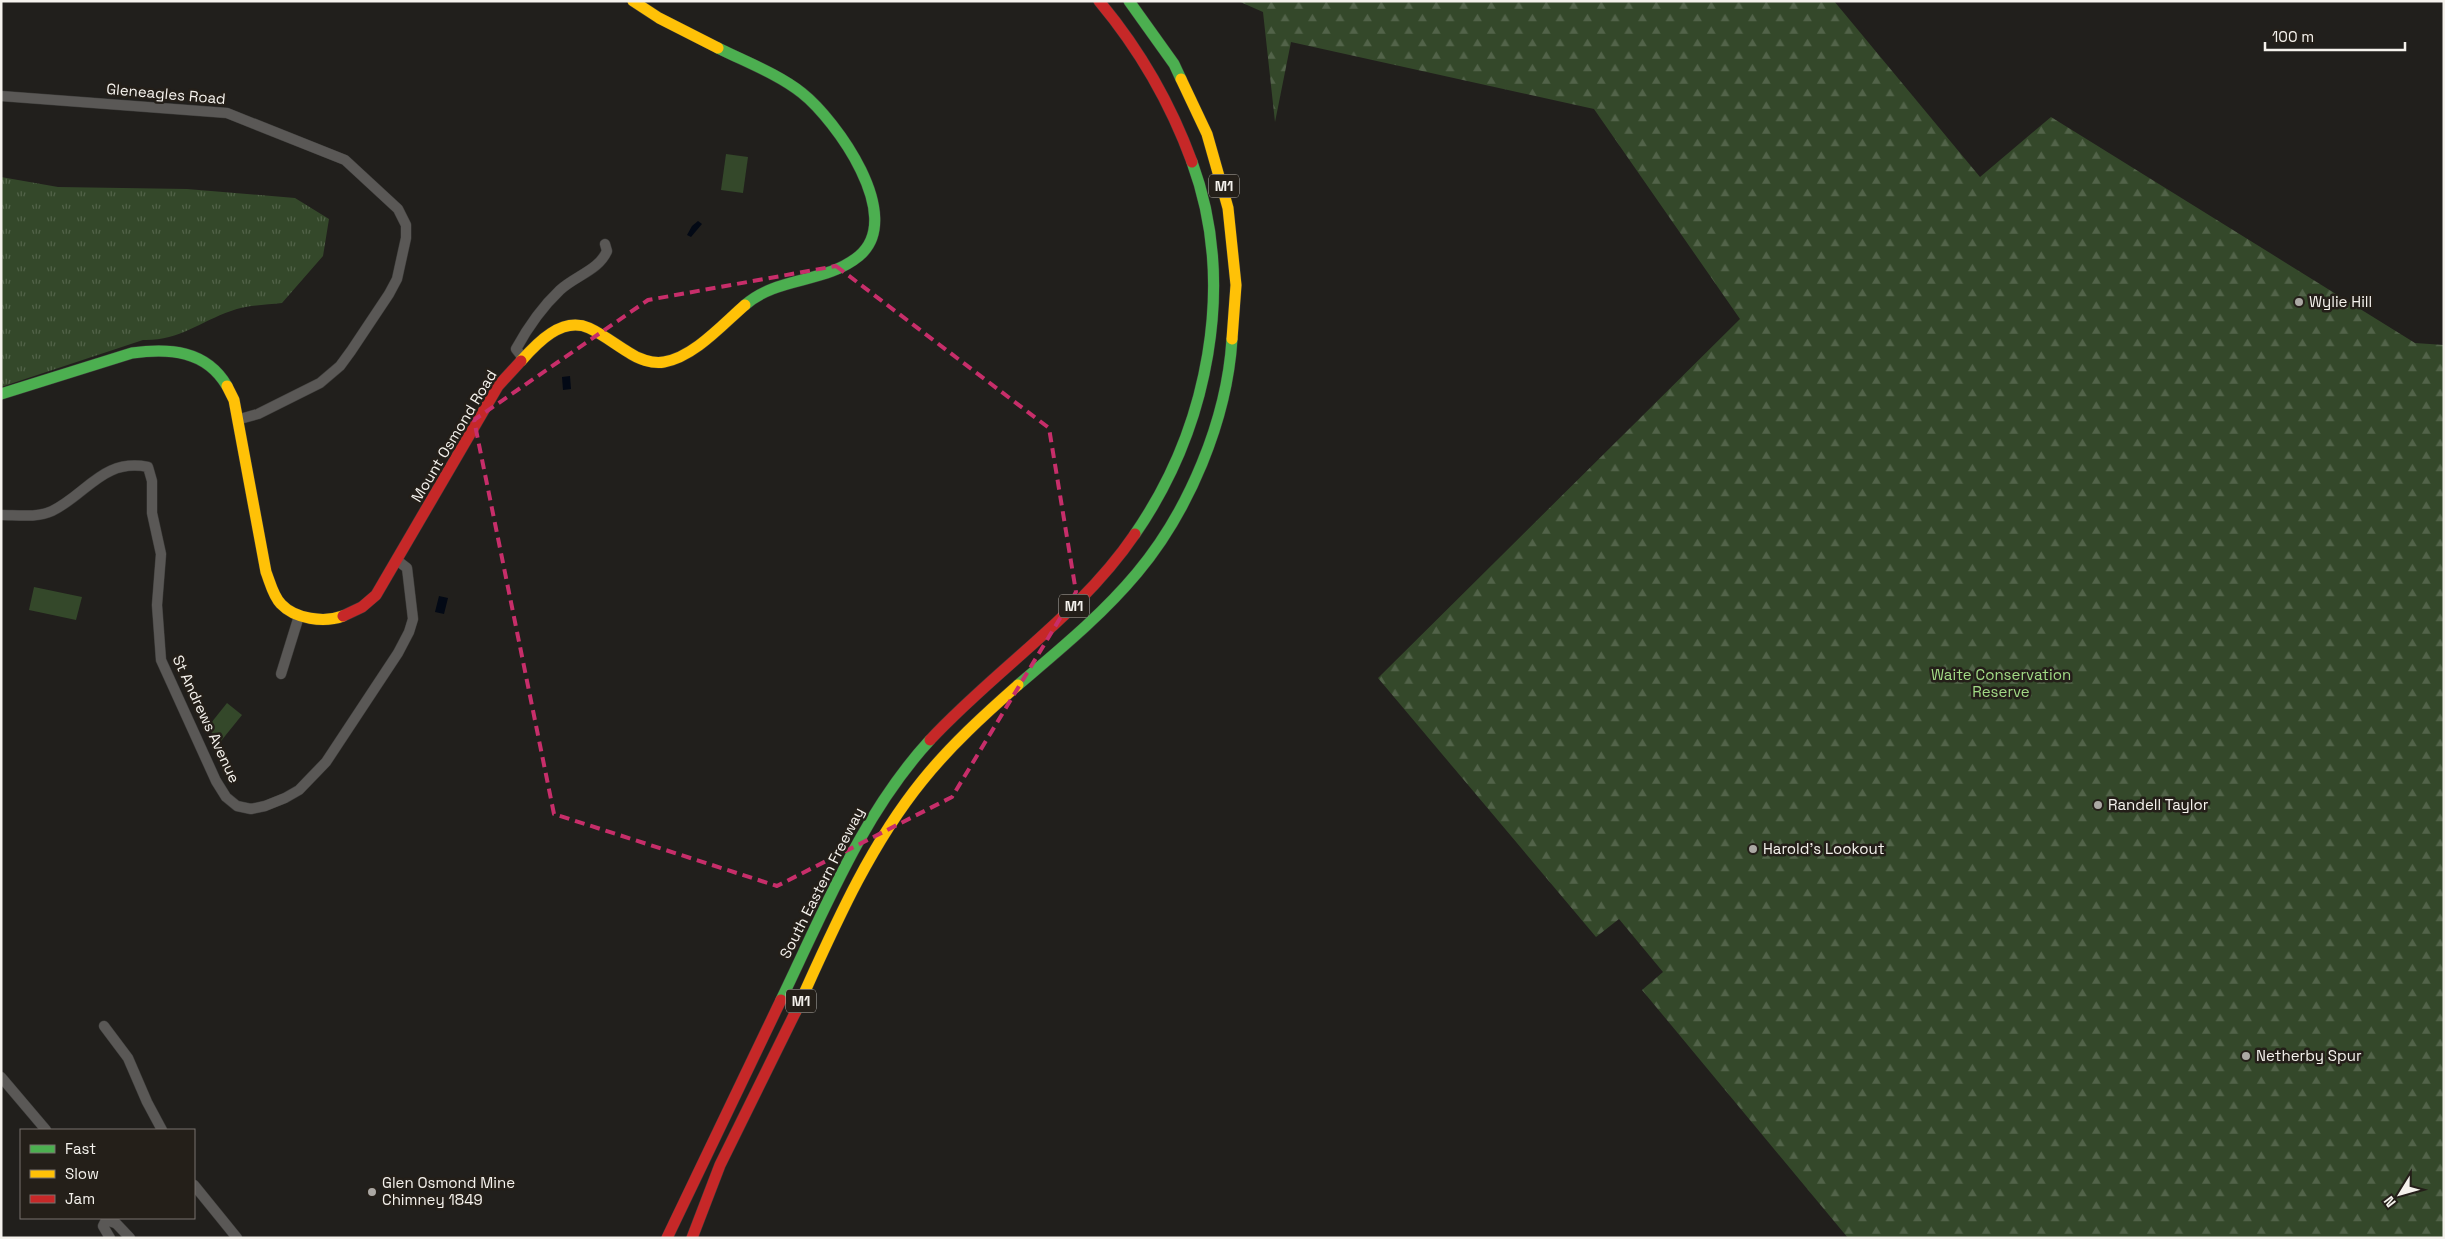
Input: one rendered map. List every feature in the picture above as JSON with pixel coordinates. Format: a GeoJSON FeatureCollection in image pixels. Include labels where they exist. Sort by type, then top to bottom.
{"type":"FeatureCollection","features":[{"type":"Feature","properties":{"kind":"main road","name":"Mount Osmond Road"},"geometry":{"type":"LineString","coordinates":[[298,616],[319,619],[340,617],[362,607],[376,595],[398,561],[498,386],[523,358],[551,332],[574,325],[593,329],[638,358],[658,362],[674,359],[696,348],[751,300],[777,287],[826,276],[849,265],[867,247],[873,232],[874,203],[862,171],[828,120],[803,94],[660,18],[633,1]]}},
{"type":"Feature","properties":{"kind":"main road","name":"South Eastern Freeway"},"geometry":{"type":"LineString","coordinates":[[667,1238],[852,851],[878,807],[910,764],[942,726],[1091,589],[1124,552],[1152,512],[1176,467],[1194,419],[1206,373],[1212,324],[1212,274],[1208,223],[1197,176],[1181,128],[1159,84],[1132,42],[1099,1]]}},
{"type":"Feature","properties":{"kind":"main road","name":"M1"},"geometry":{"type":"LineString","coordinates":[[693,1234],[728,1152],[839,920],[893,822],[922,781],[956,743],[1069,642],[1139,571],[1167,531],[1188,494],[1211,441],[1225,393],[1235,326],[1237,294],[1234,245],[1226,195],[1213,147],[1195,100],[1170,57],[1129,1]]}},
{"type":"Feature","properties":{"kind":"main road"},"geometry":{"type":"LineString","coordinates":[[1,394],[132,353],[151,350],[187,352],[209,364],[219,373],[232,392],[240,419],[246,470],[266,572],[278,599],[287,609],[298,616]]}},
{"type":"Feature","properties":{"kind":"street","name":"Gleneagles Road"},"geometry":{"type":"LineString","coordinates":[[1,96],[227,113],[345,160],[398,209],[406,226],[406,238],[397,279],[390,294],[340,366],[320,383],[258,414],[240,419]]}},
{"type":"Feature","properties":{"kind":"street"},"geometry":{"type":"LineString","coordinates":[[523,358],[516,349],[538,313],[561,288],[604,259],[607,251],[605,244]]}},
{"type":"Feature","properties":{"kind":"street","name":"St Andrews Avenue"},"geometry":{"type":"LineString","coordinates":[[1,515],[26,516],[51,511],[106,472],[135,465],[148,467],[152,480],[152,512],[161,554],[157,605],[161,660],[201,750],[226,797],[237,806],[251,809],[265,806],[299,790],[326,762],[398,653],[413,619],[407,568],[398,561]]}},
{"type":"Feature","properties":{"kind":"street"},"geometry":{"type":"LineString","coordinates":[[281,674],[298,616]]}},
{"type":"Feature","properties":{"kind":"street"},"geometry":{"type":"LineString","coordinates":[[104,1026],[128,1058],[147,1102],[161,1129]]}},
{"type":"Feature","properties":{"kind":"street"},"geometry":{"type":"LineString","coordinates":[[1,1077],[45,1129]]}},
{"type":"Feature","properties":{"kind":"street"},"geometry":{"type":"LineString","coordinates":[[195,1186],[237,1238]]}},
{"type":"Feature","properties":{"kind":"street"},"geometry":{"type":"LineString","coordinates":[[110,1238],[103,1226],[106,1220],[112,1220],[130,1238]]}},
{"type":"Feature","properties":{"kind":"highlighted area"},"geometry":{"type":"Polygon","coordinates":[[[836,266],[1049,428],[1076,592],[952,797],[777,886],[554,814],[474,420],[648,300],[836,266]]]}},
{"type":"Feature","properties":{"kind":"green space","name":"Waite Conservation Reserve"},"geometry":{"type":"Polygon","coordinates":[[[1238,1],[1834,1],[1980,177],[2051,117],[2415,343],[2444,345],[2444,1238],[1848,1238],[1642,990],[1663,972],[1619,919],[1596,937],[1378,678],[1740,319],[1594,109],[1291,42],[1275,122],[1263,12],[1238,1]]]}},
{"type":"Feature","properties":{"kind":"green space"},"geometry":{"type":"Polygon","coordinates":[[[726,154],[748,157],[743,193],[721,190],[726,154]]]}},
{"type":"Feature","properties":{"kind":"green space"},"geometry":{"type":"Polygon","coordinates":[[[1,177],[58,187],[187,189],[295,198],[329,219],[323,256],[282,303],[237,309],[178,334],[143,340],[1,387],[1,177]]]}},
{"type":"Feature","properties":{"kind":"green space"},"geometry":{"type":"Polygon","coordinates":[[[34,587],[82,597],[76,620],[29,610],[34,587]]]}},
{"type":"Feature","properties":{"kind":"green space"},"geometry":{"type":"Polygon","coordinates":[[[227,703],[242,715],[221,741],[207,728],[227,703]]]}},
{"type":"Feature","properties":{"kind":"shaded area"},"geometry":{"type":"Polygon","coordinates":[[[698,221],[702,224],[691,237],[687,235],[692,226],[698,221]]]}},
{"type":"Feature","properties":{"kind":"shaded area"},"geometry":{"type":"Polygon","coordinates":[[[570,376],[571,389],[563,390],[562,377],[570,376]]]}},
{"type":"Feature","properties":{"kind":"shaded area"},"geometry":{"type":"Polygon","coordinates":[[[439,596],[448,598],[444,614],[435,612],[439,596]]]}},
{"type":"Feature","properties":{"kind":"traffic: fast"},"geometry":{"type":"LineString","coordinates":[[1129,1],[1174,64],[1181,79]]}},
{"type":"Feature","properties":{"kind":"traffic: fast"},"geometry":{"type":"LineString","coordinates":[[718,48],[783,80],[802,93],[816,106],[832,124],[861,170],[871,194],[875,218],[871,239],[859,256],[846,265],[817,276],[772,289],[745,305]]}},
{"type":"Feature","properties":{"kind":"traffic: fast"},"geometry":{"type":"LineString","coordinates":[[1135,534],[1160,493],[1181,448],[1197,402],[1208,354],[1213,306],[1212,257],[1205,209],[1192,162]]}},
{"type":"Feature","properties":{"kind":"traffic: fast"},"geometry":{"type":"LineString","coordinates":[[1018,685],[1080,632],[1124,588],[1156,548],[1173,522],[1189,493],[1213,432],[1229,370],[1232,339]]}},
{"type":"Feature","properties":{"kind":"traffic: fast"},"geometry":{"type":"LineString","coordinates":[[1,394],[132,353],[160,351],[185,354],[197,358],[218,374],[227,386]]}},
{"type":"Feature","properties":{"kind":"traffic: fast"},"geometry":{"type":"LineString","coordinates":[[781,1000],[829,898],[864,831],[884,799],[930,740]]}},
{"type":"Feature","properties":{"kind":"traffic: slow"},"geometry":{"type":"LineString","coordinates":[[633,1],[659,18],[718,48]]}},
{"type":"Feature","properties":{"kind":"traffic: slow"},"geometry":{"type":"LineString","coordinates":[[1181,79],[1207,134],[1228,208],[1236,285],[1232,339]]}},
{"type":"Feature","properties":{"kind":"traffic: slow"},"geometry":{"type":"LineString","coordinates":[[521,361],[542,339],[551,333],[560,328],[579,325],[594,330],[641,359],[650,362],[664,362],[675,359],[697,347],[745,305]]}},
{"type":"Feature","properties":{"kind":"traffic: slow"},"geometry":{"type":"LineString","coordinates":[[227,386],[234,400],[266,572],[278,601],[294,613],[310,618],[327,619],[343,616]]}},
{"type":"Feature","properties":{"kind":"traffic: slow"},"geometry":{"type":"LineString","coordinates":[[796,1011],[823,951],[867,863],[902,807],[944,755],[1018,685]]}},
{"type":"Feature","properties":{"kind":"traffic: jam"},"geometry":{"type":"LineString","coordinates":[[1099,1],[1128,38],[1153,77],[1174,118],[1192,162]]}},
{"type":"Feature","properties":{"kind":"traffic: jam"},"geometry":{"type":"LineString","coordinates":[[343,616],[362,607],[376,595],[498,386],[521,361]]}},
{"type":"Feature","properties":{"kind":"traffic: jam"},"geometry":{"type":"LineString","coordinates":[[930,740],[1089,590],[1135,534]]}},
{"type":"Feature","properties":{"kind":"traffic: jam"},"geometry":{"type":"LineString","coordinates":[[667,1238],[781,1000]]}},
{"type":"Feature","properties":{"kind":"traffic: jam"},"geometry":{"type":"LineString","coordinates":[[692,1238],[720,1165],[796,1011]]}},
{"type":"Feature","properties":{"kind":"place","name":"Wylie Hill"},"geometry":{"type":"Point","coordinates":[2299,302]}},
{"type":"Feature","properties":{"kind":"place","name":"Randell Taylor"},"geometry":{"type":"Point","coordinates":[2098,805]}},
{"type":"Feature","properties":{"kind":"place","name":"Harold's Lookout"},"geometry":{"type":"Point","coordinates":[1753,849]}},
{"type":"Feature","properties":{"kind":"place","name":"Netherby Spur"},"geometry":{"type":"Point","coordinates":[2246,1056]}},
{"type":"Feature","properties":{"kind":"place","name":"Glen Osmond Mine Chimney 1849"},"geometry":{"type":"Point","coordinates":[372,1192]}}]}
